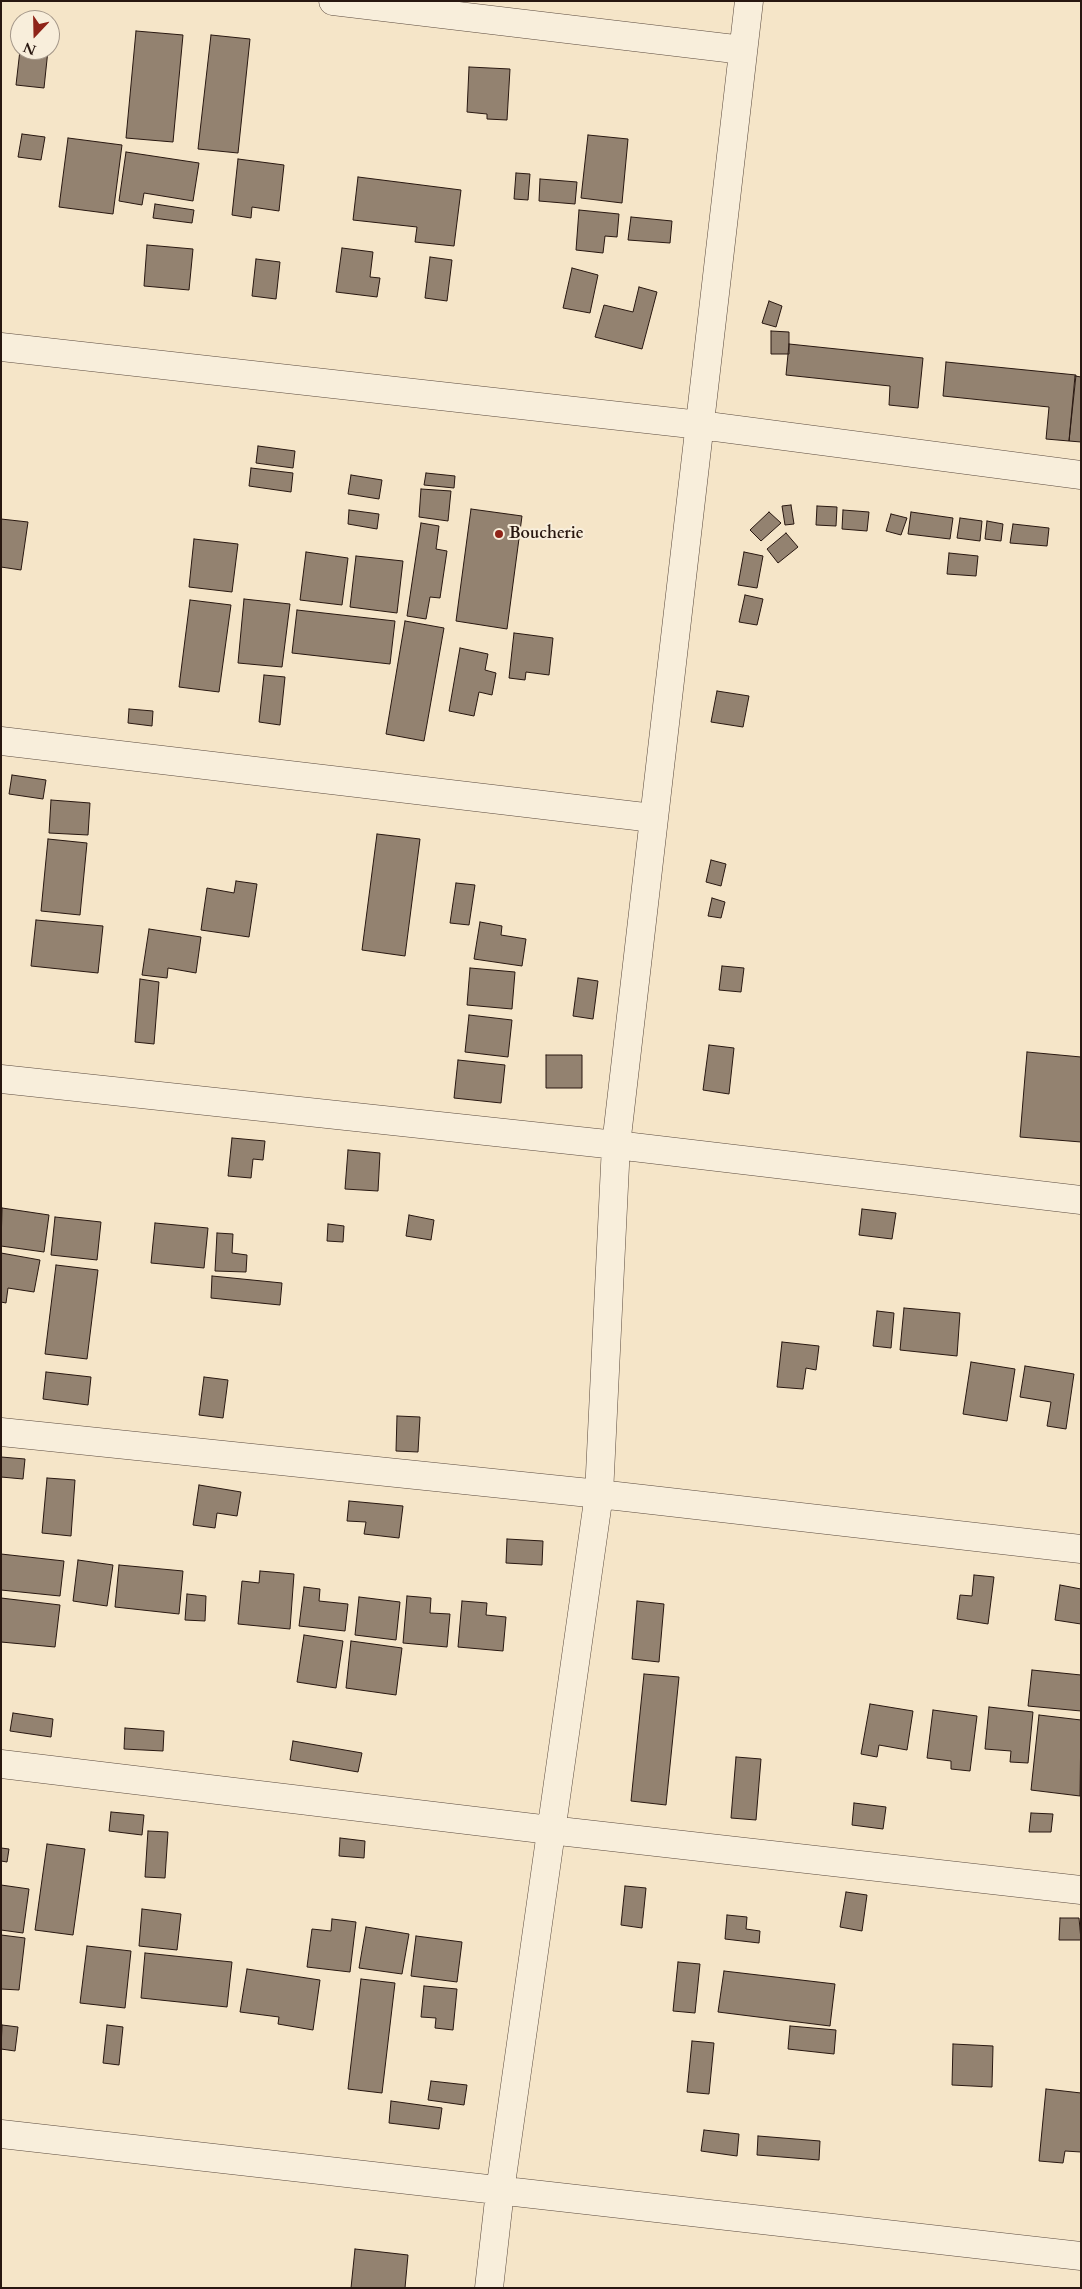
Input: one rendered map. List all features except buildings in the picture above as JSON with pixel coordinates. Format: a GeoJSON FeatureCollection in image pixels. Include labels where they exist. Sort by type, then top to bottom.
{"type":"FeatureCollection","features":[{"type":"Feature","properties":{"kind":"street"},"geometry":{"type":"LineString","coordinates":[[333,1],[743,50]]}},
{"type":"Feature","properties":{"kind":"street"},"geometry":{"type":"LineString","coordinates":[[489,2288],[500,2190],[599,1494],[616,1145],[749,1]]}},
{"type":"Feature","properties":{"kind":"street"},"geometry":{"type":"LineString","coordinates":[[1,347],[700,425],[1081,475]]}},
{"type":"Feature","properties":{"kind":"street"},"geometry":{"type":"LineString","coordinates":[[1,741],[653,818]]}},
{"type":"Feature","properties":{"kind":"street"},"geometry":{"type":"LineString","coordinates":[[1,1078],[616,1145],[1081,1200]]}},
{"type":"Feature","properties":{"kind":"street"},"geometry":{"type":"LineString","coordinates":[[1,1432],[599,1494],[1081,1549]]}},
{"type":"Feature","properties":{"kind":"street"},"geometry":{"type":"LineString","coordinates":[[1,1764],[550,1830],[1081,1890]]}},
{"type":"Feature","properties":{"kind":"street"},"geometry":{"type":"LineString","coordinates":[[1,2134],[1081,2256]]}},
{"type":"Feature","properties":{"kind":"place","name":"Boucherie"},"geometry":{"type":"Point","coordinates":[499,534]}}]}
